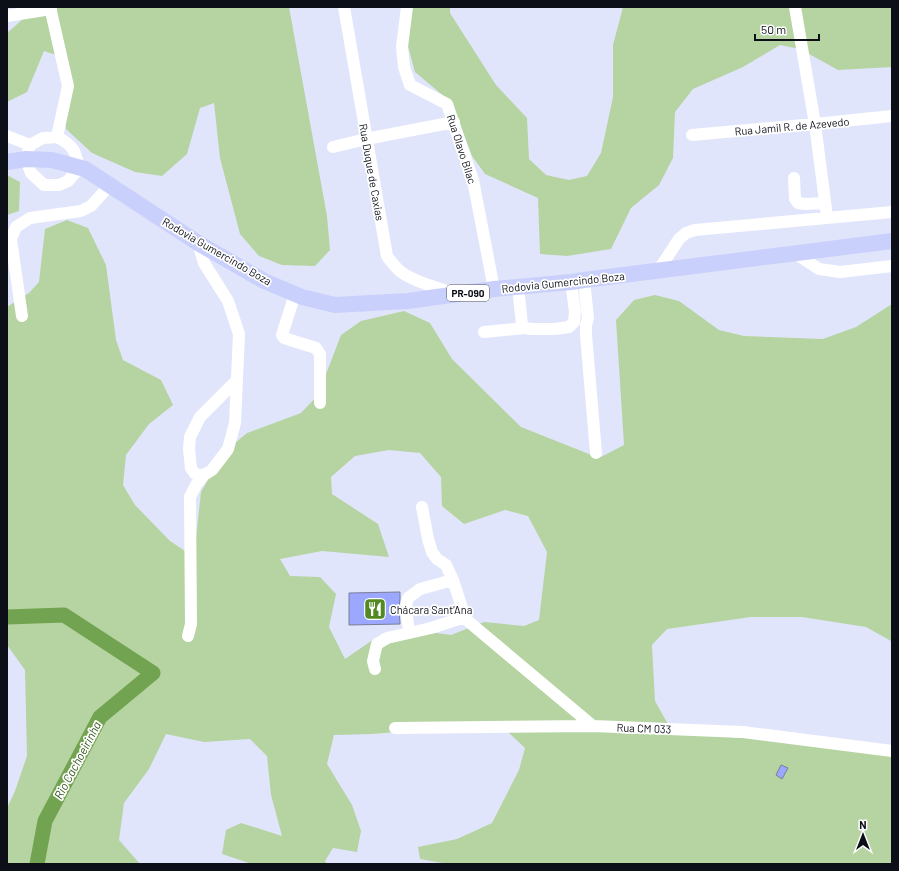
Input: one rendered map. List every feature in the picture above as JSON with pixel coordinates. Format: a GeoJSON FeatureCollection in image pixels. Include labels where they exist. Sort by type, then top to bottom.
{"type":"FeatureCollection","features":[{"type":"Feature","properties":{"kind":"main road","name":"Rodovia Gumercindo Boza"},"geometry":{"type":"LineString","coordinates":[[7,162],[28,152],[85,170],[198,243],[264,281],[302,297],[335,305],[408,301],[494,289],[577,281],[892,241]]}},
{"type":"Feature","properties":{"kind":"street","name":"Rua Duque de Caxias"},"geometry":{"type":"LineString","coordinates":[[344,7],[387,256],[395,267],[404,274],[426,284],[457,294]]}},
{"type":"Feature","properties":{"kind":"street","name":"Rua Olavo Bilac"},"geometry":{"type":"LineString","coordinates":[[407,7],[402,47],[404,67],[410,85],[447,104],[473,180],[494,289]]}},
{"type":"Feature","properties":{"kind":"street"},"geometry":{"type":"LineString","coordinates":[[795,7],[815,124],[827,217]]}},
{"type":"Feature","properties":{"kind":"street"},"geometry":{"type":"LineString","coordinates":[[7,16],[50,8],[68,86],[57,137]]}},
{"type":"Feature","properties":{"kind":"street","name":"Rua Jamil R. de Azevedo"},"geometry":{"type":"LineString","coordinates":[[692,135],[892,116]]}},
{"type":"Feature","properties":{"kind":"street"},"geometry":{"type":"LineString","coordinates":[[333,147],[454,122]]}},
{"type":"Feature","properties":{"kind":"street"},"geometry":{"type":"LineString","coordinates":[[7,136],[28,152],[31,173],[44,185],[59,185],[68,181],[79,168],[75,153],[68,142],[57,137],[43,138],[28,152]]}},
{"type":"Feature","properties":{"kind":"street"},"geometry":{"type":"LineString","coordinates":[[794,178],[796,199],[798,203],[825,203]]}},
{"type":"Feature","properties":{"kind":"street"},"geometry":{"type":"LineString","coordinates":[[22,316],[11,239],[16,227],[30,218],[81,211],[92,206],[110,185]]}},
{"type":"Feature","properties":{"kind":"street"},"geometry":{"type":"LineString","coordinates":[[658,271],[679,240],[686,233],[695,230],[892,212]]}},
{"type":"Feature","properties":{"kind":"street"},"geometry":{"type":"LineString","coordinates":[[188,636],[191,624],[190,497],[196,485],[204,475],[212,470],[228,449],[235,423],[239,334],[228,301],[204,263],[198,243]]}},
{"type":"Feature","properties":{"kind":"street"},"geometry":{"type":"LineString","coordinates":[[796,254],[819,269],[840,272],[892,266]]}},
{"type":"Feature","properties":{"kind":"street"},"geometry":{"type":"LineString","coordinates":[[484,332],[525,328],[531,330],[569,327],[574,322],[577,281]]}},
{"type":"Feature","properties":{"kind":"street"},"geometry":{"type":"LineString","coordinates":[[577,281],[588,318],[586,335],[596,453]]}},
{"type":"Feature","properties":{"kind":"street"},"geometry":{"type":"LineString","coordinates":[[518,287],[522,325],[525,328]]}},
{"type":"Feature","properties":{"kind":"street"},"geometry":{"type":"LineString","coordinates":[[295,294],[282,335],[284,338],[316,348],[319,351],[320,403]]}},
{"type":"Feature","properties":{"kind":"street"},"geometry":{"type":"LineString","coordinates":[[204,475],[195,474],[191,468],[189,449],[190,437],[200,417],[237,380]]}},
{"type":"Feature","properties":{"kind":"street"},"geometry":{"type":"LineString","coordinates":[[422,507],[432,552],[437,559],[446,565],[453,580],[465,617],[469,622],[593,726]]}},
{"type":"Feature","properties":{"kind":"street"},"geometry":{"type":"LineString","coordinates":[[409,633],[406,607],[408,598],[420,589],[453,580]]}},
{"type":"Feature","properties":{"kind":"street"},"geometry":{"type":"LineString","coordinates":[[375,669],[373,661],[377,644],[387,638],[431,628],[465,617]]}},
{"type":"Feature","properties":{"kind":"street","name":"Rua CM 033"},"geometry":{"type":"LineString","coordinates":[[395,728],[593,726],[743,732],[892,751]]}},
{"type":"Feature","properties":{"kind":"green space"},"geometry":{"type":"Polygon","coordinates":[[[34,7],[289,7],[327,216],[330,250],[315,266],[282,265],[259,256],[240,234],[220,158],[214,103],[200,108],[187,154],[162,176],[135,172],[92,153],[66,129],[59,56],[44,51],[27,92],[7,102],[7,33],[31,12],[34,7]]]}},
{"type":"Feature","properties":{"kind":"green space"},"geometry":{"type":"Polygon","coordinates":[[[410,7],[450,7],[450,13],[496,85],[527,118],[529,159],[546,175],[569,180],[587,176],[601,153],[613,97],[613,45],[623,7],[892,7],[892,67],[838,70],[800,49],[780,45],[743,67],[693,89],[675,112],[673,158],[659,185],[631,208],[611,249],[567,256],[540,254],[538,198],[485,174],[472,156],[452,103],[415,72],[406,39],[410,7]]]}},
{"type":"Feature","properties":{"kind":"green space"},"geometry":{"type":"Polygon","coordinates":[[[7,175],[20,182],[19,211],[7,215],[7,175]]]}},
{"type":"Feature","properties":{"kind":"green space"},"geometry":{"type":"Polygon","coordinates":[[[67,220],[88,228],[106,265],[116,340],[123,360],[161,380],[173,405],[149,424],[126,455],[123,485],[135,505],[170,541],[194,557],[201,492],[224,452],[247,433],[301,413],[318,395],[341,335],[361,321],[404,311],[430,323],[452,359],[521,427],[599,458],[624,445],[616,320],[634,300],[655,295],[679,301],[719,330],[744,336],[823,339],[856,327],[892,304],[892,645],[891,641],[866,627],[802,617],[751,617],[667,629],[652,645],[655,701],[669,726],[736,738],[810,738],[892,748],[892,864],[448,864],[420,859],[418,847],[457,839],[492,823],[519,770],[525,748],[506,730],[421,730],[334,735],[327,764],[352,805],[361,831],[357,852],[333,848],[325,861],[327,864],[252,864],[222,854],[226,830],[241,823],[282,836],[271,795],[267,756],[250,739],[204,742],[166,734],[149,769],[124,803],[119,840],[140,864],[7,864],[7,808],[15,791],[27,756],[25,670],[7,645],[7,307],[29,293],[39,282],[45,229],[67,220]],[[389,450],[355,456],[331,477],[332,494],[378,524],[389,557],[322,551],[280,559],[290,576],[320,577],[336,594],[329,627],[345,659],[380,635],[408,629],[451,635],[484,622],[524,626],[539,620],[547,552],[528,516],[505,510],[464,524],[442,506],[441,477],[420,453],[389,450]]]}},
{"type":"Feature","properties":{"kind":"building","name":"Chácara Sant'Ana"},"geometry":{"type":"Polygon","coordinates":[[[400,592],[400,624],[349,625],[349,593],[400,592]]]}},
{"type":"Feature","properties":{"kind":"building"},"geometry":{"type":"Polygon","coordinates":[[[781,765],[788,768],[782,779],[776,775],[781,765]]]}},
{"type":"Feature","properties":{"kind":"waterway","name":"Rio Cachoeirinha"},"geometry":{"type":"LineString","coordinates":[[7,617],[64,615],[153,673],[100,717],[45,821],[37,864]]}},
{"type":"Feature","properties":{"kind":"place","name":"Chácara Sant'Ana"},"geometry":{"type":"Point","coordinates":[375,609]}}]}
